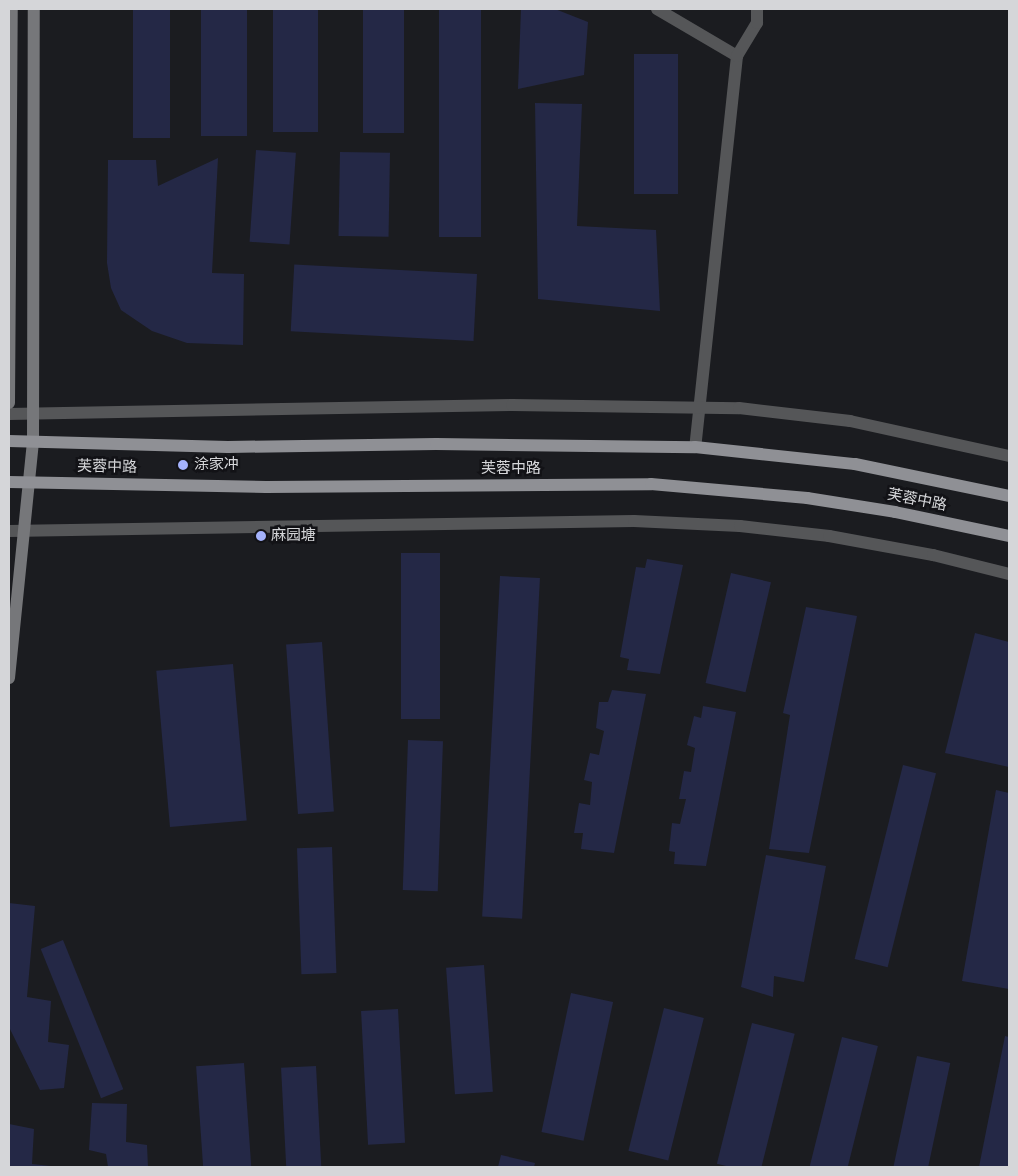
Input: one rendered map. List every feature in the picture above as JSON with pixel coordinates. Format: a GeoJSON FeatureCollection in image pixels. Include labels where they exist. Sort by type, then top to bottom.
{"type":"FeatureCollection","features":[{"type":"Feature","properties":{"kind":"main road"},"geometry":{"type":"LineString","coordinates":[[9,402],[12,9]]}},
{"type":"Feature","properties":{"kind":"main road"},"geometry":{"type":"LineString","coordinates":[[9,678],[33,441],[34,9]]}},
{"type":"Feature","properties":{"kind":"main road","name":"芙蓉中路"},"geometry":{"type":"LineString","coordinates":[[9,441],[228,447],[436,444],[695,448],[854,464],[1009,496]]}},
{"type":"Feature","properties":{"kind":"main road","name":"芙蓉中路"},"geometry":{"type":"LineString","coordinates":[[9,482],[266,487],[651,484],[808,498],[895,512],[1009,536]]}},
{"type":"Feature","properties":{"kind":"street"},"geometry":{"type":"LineString","coordinates":[[657,9],[737,56]]}},
{"type":"Feature","properties":{"kind":"street"},"geometry":{"type":"LineString","coordinates":[[695,448],[737,56],[757,23],[757,9]]}},
{"type":"Feature","properties":{"kind":"street"},"geometry":{"type":"LineString","coordinates":[[9,414],[512,405],[739,408],[850,421],[1009,456]]}},
{"type":"Feature","properties":{"kind":"street"},"geometry":{"type":"LineString","coordinates":[[9,530],[634,521],[740,526],[829,536],[933,555],[1009,574]]}},
{"type":"Feature","properties":{"kind":"building"},"geometry":{"type":"Polygon","coordinates":[[[133,9],[170,9],[170,138],[133,138],[133,9]]]}},
{"type":"Feature","properties":{"kind":"building"},"geometry":{"type":"Polygon","coordinates":[[[201,9],[247,9],[247,136],[201,136],[201,9]]]}},
{"type":"Feature","properties":{"kind":"building"},"geometry":{"type":"Polygon","coordinates":[[[273,9],[318,9],[318,132],[273,132],[273,9]]]}},
{"type":"Feature","properties":{"kind":"building"},"geometry":{"type":"Polygon","coordinates":[[[363,9],[404,9],[404,133],[363,133],[363,9]]]}},
{"type":"Feature","properties":{"kind":"building"},"geometry":{"type":"Polygon","coordinates":[[[439,9],[481,9],[481,237],[439,237],[439,9]]]}},
{"type":"Feature","properties":{"kind":"building"},"geometry":{"type":"Polygon","coordinates":[[[521,9],[555,9],[588,22],[584,75],[518,89],[521,9]]]}},
{"type":"Feature","properties":{"kind":"building"},"geometry":{"type":"Polygon","coordinates":[[[634,54],[678,54],[678,194],[634,194],[634,54]]]}},
{"type":"Feature","properties":{"kind":"building"},"geometry":{"type":"Polygon","coordinates":[[[535,103],[582,104],[577,226],[656,230],[660,311],[538,299],[535,103]]]}},
{"type":"Feature","properties":{"kind":"building"},"geometry":{"type":"Polygon","coordinates":[[[256,150],[296,153],[289,245],[250,242],[256,150]]]}},
{"type":"Feature","properties":{"kind":"building"},"geometry":{"type":"Polygon","coordinates":[[[340,152],[390,153],[389,237],[339,236],[340,152]]]}},
{"type":"Feature","properties":{"kind":"building"},"geometry":{"type":"Polygon","coordinates":[[[218,158],[212,273],[244,274],[243,345],[187,343],[152,331],[121,310],[111,288],[107,263],[108,160],[156,160],[158,186],[218,158]]]}},
{"type":"Feature","properties":{"kind":"building"},"geometry":{"type":"Polygon","coordinates":[[[294,264],[477,274],[473,341],[291,331],[294,264]]]}},
{"type":"Feature","properties":{"kind":"building"},"geometry":{"type":"Polygon","coordinates":[[[401,553],[440,553],[440,719],[401,719],[401,553]]]}},
{"type":"Feature","properties":{"kind":"building"},"geometry":{"type":"Polygon","coordinates":[[[647,559],[683,565],[660,674],[627,670],[629,659],[620,657],[636,567],[645,568],[647,559]]]}},
{"type":"Feature","properties":{"kind":"building"},"geometry":{"type":"Polygon","coordinates":[[[731,573],[771,582],[746,692],[706,683],[731,573]]]}},
{"type":"Feature","properties":{"kind":"building"},"geometry":{"type":"Polygon","coordinates":[[[500,576],[540,578],[522,919],[482,917],[500,576]]]}},
{"type":"Feature","properties":{"kind":"building"},"geometry":{"type":"Polygon","coordinates":[[[806,607],[857,616],[809,853],[769,849],[790,715],[783,713],[806,607]]]}},
{"type":"Feature","properties":{"kind":"building"},"geometry":{"type":"Polygon","coordinates":[[[975,633],[1009,642],[1009,767],[945,753],[975,633]]]}},
{"type":"Feature","properties":{"kind":"building"},"geometry":{"type":"Polygon","coordinates":[[[322,642],[334,812],[298,814],[286,645],[322,642]]]}},
{"type":"Feature","properties":{"kind":"building"},"geometry":{"type":"Polygon","coordinates":[[[233,664],[247,820],[170,827],[156,671],[233,664]]]}},
{"type":"Feature","properties":{"kind":"building"},"geometry":{"type":"Polygon","coordinates":[[[612,690],[646,694],[614,853],[581,849],[583,833],[574,833],[579,803],[590,805],[592,782],[584,780],[590,753],[599,755],[604,731],[596,728],[599,702],[608,702],[612,690]]]}},
{"type":"Feature","properties":{"kind":"building"},"geometry":{"type":"Polygon","coordinates":[[[703,706],[736,712],[706,866],[674,864],[675,852],[669,851],[672,823],[680,824],[686,799],[679,799],[684,771],[691,772],[695,748],[687,745],[694,716],[701,718],[703,706]]]}},
{"type":"Feature","properties":{"kind":"building"},"geometry":{"type":"Polygon","coordinates":[[[408,740],[443,741],[438,891],[403,890],[408,740]]]}},
{"type":"Feature","properties":{"kind":"building"},"geometry":{"type":"Polygon","coordinates":[[[903,765],[936,773],[888,967],[855,959],[903,765]]]}},
{"type":"Feature","properties":{"kind":"building"},"geometry":{"type":"Polygon","coordinates":[[[996,790],[1009,793],[1009,989],[962,981],[996,790]]]}},
{"type":"Feature","properties":{"kind":"building"},"geometry":{"type":"Polygon","coordinates":[[[332,847],[336,973],[301,974],[297,848],[332,847]]]}},
{"type":"Feature","properties":{"kind":"building"},"geometry":{"type":"Polygon","coordinates":[[[766,855],[826,866],[804,982],[774,976],[773,997],[741,987],[766,855]]]}},
{"type":"Feature","properties":{"kind":"building"},"geometry":{"type":"Polygon","coordinates":[[[9,903],[35,906],[27,997],[51,1001],[48,1042],[69,1045],[64,1088],[40,1090],[9,1027],[9,903]]]}},
{"type":"Feature","properties":{"kind":"building"},"geometry":{"type":"Polygon","coordinates":[[[63,940],[123,1089],[101,1098],[41,949],[63,940]]]}},
{"type":"Feature","properties":{"kind":"building"},"geometry":{"type":"Polygon","coordinates":[[[484,965],[493,1092],[455,1094],[446,968],[484,965]]]}},
{"type":"Feature","properties":{"kind":"building"},"geometry":{"type":"Polygon","coordinates":[[[571,993],[613,1002],[584,1141],[541,1132],[571,993]]]}},
{"type":"Feature","properties":{"kind":"building"},"geometry":{"type":"Polygon","coordinates":[[[664,1008],[704,1018],[668,1161],[628,1151],[664,1008]]]}},
{"type":"Feature","properties":{"kind":"building"},"geometry":{"type":"Polygon","coordinates":[[[398,1009],[405,1143],[368,1145],[361,1011],[398,1009]]]}},
{"type":"Feature","properties":{"kind":"building"},"geometry":{"type":"Polygon","coordinates":[[[752,1023],[795,1034],[761,1167],[730,1167],[717,1164],[752,1023]]]}},
{"type":"Feature","properties":{"kind":"building"},"geometry":{"type":"Polygon","coordinates":[[[1005,1036],[1009,1037],[1009,1167],[979,1167],[1005,1036]]]}},
{"type":"Feature","properties":{"kind":"building"},"geometry":{"type":"Polygon","coordinates":[[[842,1037],[878,1046],[848,1167],[810,1166],[842,1037]]]}},
{"type":"Feature","properties":{"kind":"building"},"geometry":{"type":"Polygon","coordinates":[[[917,1056],[950,1063],[928,1167],[893,1167],[917,1056]]]}},
{"type":"Feature","properties":{"kind":"building"},"geometry":{"type":"Polygon","coordinates":[[[244,1063],[251,1167],[203,1167],[196,1066],[244,1063]]]}},
{"type":"Feature","properties":{"kind":"building"},"geometry":{"type":"Polygon","coordinates":[[[316,1066],[321,1167],[286,1167],[281,1068],[316,1066]]]}},
{"type":"Feature","properties":{"kind":"building"},"geometry":{"type":"Polygon","coordinates":[[[92,1103],[127,1104],[126,1142],[147,1145],[148,1167],[108,1167],[106,1154],[89,1150],[92,1103]]]}},
{"type":"Feature","properties":{"kind":"building"},"geometry":{"type":"Polygon","coordinates":[[[9,1124],[34,1129],[32,1164],[60,1167],[9,1167],[9,1124]]]}},
{"type":"Feature","properties":{"kind":"building"},"geometry":{"type":"Polygon","coordinates":[[[501,1155],[535,1163],[534,1167],[498,1167],[501,1155]]]}},
{"type":"Feature","properties":{"kind":"place","name":"涂家冲"},"geometry":{"type":"Point","coordinates":[183,465]}},
{"type":"Feature","properties":{"kind":"place","name":"麻园塘"},"geometry":{"type":"Point","coordinates":[261,536]}}]}
